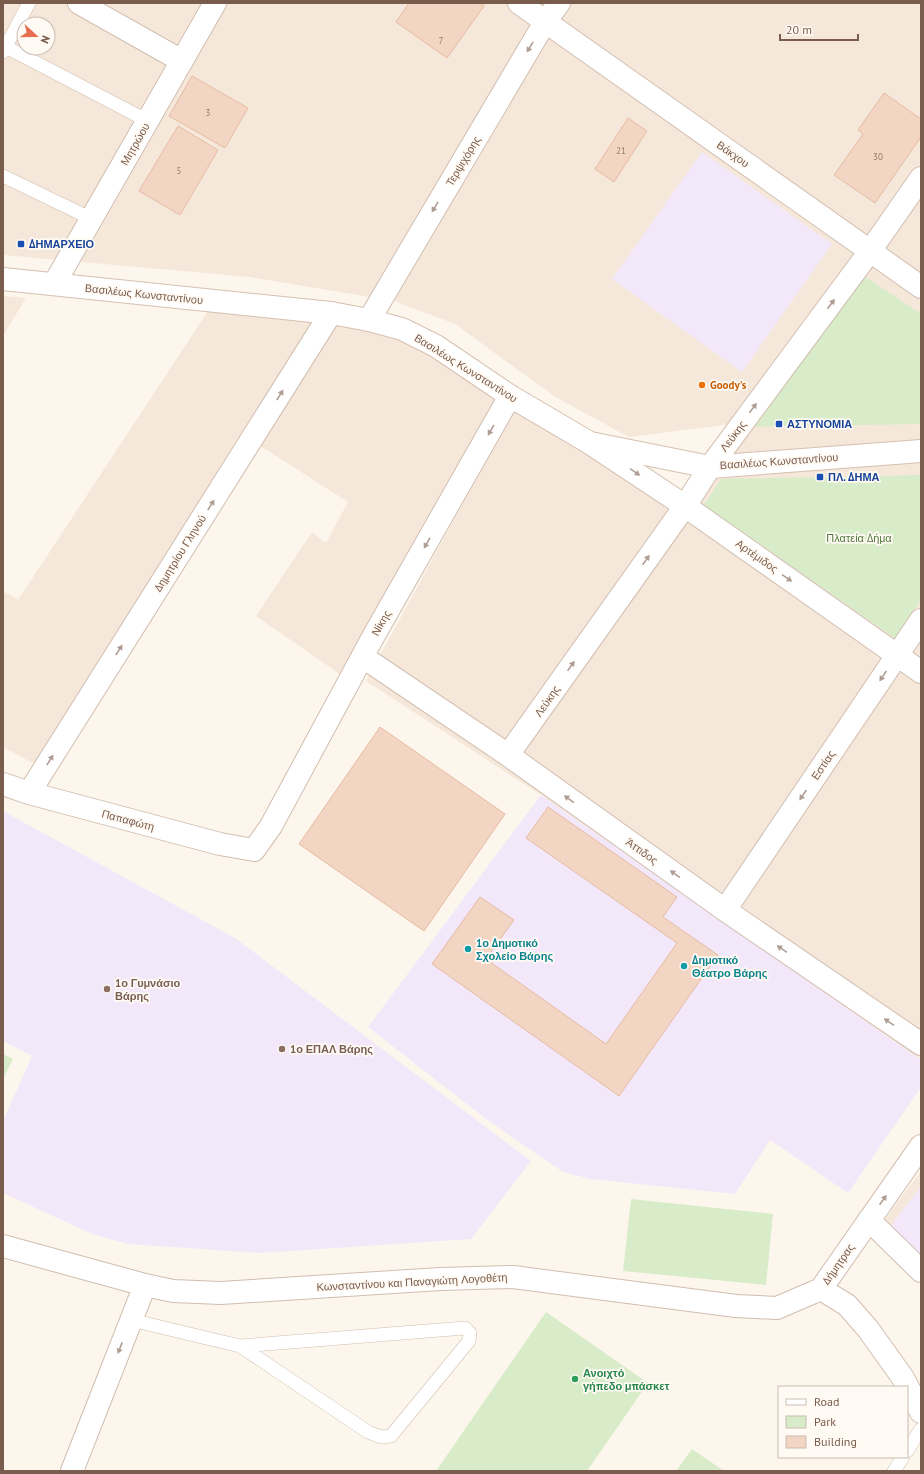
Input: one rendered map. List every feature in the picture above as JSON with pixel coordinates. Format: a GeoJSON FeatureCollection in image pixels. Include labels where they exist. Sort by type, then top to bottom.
{"type":"FeatureCollection","features":[{"type":"Feature","properties":{"kind":"street"},"geometry":{"type":"LineString","coordinates":[[79,3],[182,61]]}},
{"type":"Feature","properties":{"kind":"street","name":"Μητρώου"},"geometry":{"type":"LineString","coordinates":[[54,284],[215,3]]}},
{"type":"Feature","properties":{"kind":"street","name":"Βάκχου"},"geometry":{"type":"LineString","coordinates":[[519,3],[921,287]]}},
{"type":"Feature","properties":{"kind":"street","name":"Τερψιχόρης"},"geometry":{"type":"LineString","coordinates":[[369,320],[545,22],[559,3]]}},
{"type":"Feature","properties":{"kind":"street","name":"Λεύκης"},"geometry":{"type":"LineString","coordinates":[[508,755],[685,506],[710,466],[870,251],[921,178]]}},
{"type":"Feature","properties":{"kind":"street","name":"Βασιλέως Κωνσταντίνου"},"geometry":{"type":"LineString","coordinates":[[3,279],[331,314],[369,320],[402,329],[436,346],[510,396],[590,443],[710,466],[921,451]]}},
{"type":"Feature","properties":{"kind":"street","name":"Δημητρίου Γληνού"},"geometry":{"type":"LineString","coordinates":[[29,794],[331,314]]}},
{"type":"Feature","properties":{"kind":"street","name":"Νίκης"},"geometry":{"type":"LineString","coordinates":[[254,850],[271,826],[363,657],[510,396]]}},
{"type":"Feature","properties":{"kind":"street","name":"Αρτέμιδος"},"geometry":{"type":"LineString","coordinates":[[590,443],[685,506],[921,672]]}},
{"type":"Feature","properties":{"kind":"street","name":"Εστίας"},"geometry":{"type":"LineString","coordinates":[[725,910],[921,620]]}},
{"type":"Feature","properties":{"kind":"street","name":"Άττιδος"},"geometry":{"type":"LineString","coordinates":[[363,657],[508,755],[725,910],[921,1044]]}},
{"type":"Feature","properties":{"kind":"street","name":"Παπαφώτη"},"geometry":{"type":"LineString","coordinates":[[3,784],[29,794],[220,844],[254,850]]}},
{"type":"Feature","properties":{"kind":"street","name":"Δήμητρας"},"geometry":{"type":"LineString","coordinates":[[907,1386],[868,1329],[847,1305],[821,1289],[921,1146]]}},
{"type":"Feature","properties":{"kind":"street"},"geometry":{"type":"LineString","coordinates":[[869,1220],[921,1271]]}},
{"type":"Feature","properties":{"kind":"street","name":"Κωνσταντίνου και Παναγιώτη Λογοθέτη"},"geometry":{"type":"LineString","coordinates":[[3,1246],[173,1292],[221,1293],[440,1279],[513,1277],[736,1306],[777,1308],[821,1289]]}},
{"type":"Feature","properties":{"kind":"street"},"geometry":{"type":"LineString","coordinates":[[72,1471],[145,1285]]}},
{"type":"Feature","properties":{"kind":"street","name":"Δήμητρας"},"geometry":{"type":"LineString","coordinates":[[908,1387],[921,1412]]}},
{"type":"Feature","properties":{"kind":"lane"},"geometry":{"type":"LineString","coordinates":[[29,3],[4,49],[148,121]]}},
{"type":"Feature","properties":{"kind":"lane"},"geometry":{"type":"LineString","coordinates":[[3,176],[92,219]]}},
{"type":"Feature","properties":{"kind":"lane"},"geometry":{"type":"LineString","coordinates":[[131,1320],[240,1346],[465,1328],[470,1333],[469,1341],[391,1436],[381,1436],[368,1432],[240,1346]]}},
{"type":"Feature","properties":{"kind":"lane"},"geometry":{"type":"LineString","coordinates":[[908,1449],[921,1429]]}},
{"type":"Feature","properties":{"kind":"lane"},"geometry":{"type":"LineString","coordinates":[[894,1471],[902,1458]]}},
{"type":"Feature","properties":{"kind":"shaded area"},"geometry":{"type":"Polygon","coordinates":[[[3,3],[921,3],[921,1060],[541,795],[366,681],[515,408],[676,506],[732,424],[629,437],[557,398],[455,324],[394,301],[250,277],[3,255],[3,3]]]}},
{"type":"Feature","properties":{"kind":"shaded area"},"geometry":{"type":"Polygon","coordinates":[[[702,152],[832,244],[742,372],[612,279],[702,152]]]}},
{"type":"Feature","properties":{"kind":"shaded area"},"geometry":{"type":"Polygon","coordinates":[[[3,296],[26,298],[3,336],[3,296]]]}},
{"type":"Feature","properties":{"kind":"shaded area"},"geometry":{"type":"Polygon","coordinates":[[[210,308],[321,319],[398,335],[501,399],[344,677],[256,616],[312,532],[326,543],[348,502],[246,437],[38,766],[3,747],[3,591],[18,600],[210,308]]]}},
{"type":"Feature","properties":{"kind":"shaded area"},"geometry":{"type":"Polygon","coordinates":[[[541,795],[921,1060],[921,1087],[848,1193],[770,1140],[735,1194],[591,1179],[563,1172],[486,1119],[368,1027],[541,795]]]}},
{"type":"Feature","properties":{"kind":"shaded area"},"geometry":{"type":"Polygon","coordinates":[[[3,811],[235,938],[531,1161],[471,1239],[259,1253],[128,1244],[92,1234],[3,1193],[3,1121],[32,1056],[3,1041],[3,811]]]}},
{"type":"Feature","properties":{"kind":"shaded area"},"geometry":{"type":"Polygon","coordinates":[[[921,1171],[921,1259],[883,1222],[921,1171]]]}},
{"type":"Feature","properties":{"kind":"shaded area"},"geometry":{"type":"Polygon","coordinates":[[[921,1186],[921,1259],[890,1227],[921,1186]]]}},
{"type":"Feature","properties":{"kind":"green space"},"geometry":{"type":"Polygon","coordinates":[[[863,275],[921,314],[921,424],[755,427],[863,275]]]}},
{"type":"Feature","properties":{"kind":"green space","name":"Πλατεία Δήμα"},"geometry":{"type":"Polygon","coordinates":[[[921,475],[921,599],[896,639],[704,505],[721,479],[921,475]]]}},
{"type":"Feature","properties":{"kind":"green space"},"geometry":{"type":"Polygon","coordinates":[[[3,1054],[13,1059],[3,1079],[3,1054]]]}},
{"type":"Feature","properties":{"kind":"green space"},"geometry":{"type":"Polygon","coordinates":[[[631,1199],[773,1214],[766,1285],[623,1271],[631,1199]]]}},
{"type":"Feature","properties":{"kind":"green space"},"geometry":{"type":"Polygon","coordinates":[[[546,1312],[648,1383],[587,1471],[436,1471],[546,1312]]]}},
{"type":"Feature","properties":{"kind":"green space"},"geometry":{"type":"Polygon","coordinates":[[[692,1449],[724,1471],[676,1471],[692,1449]]]}},
{"type":"Feature","properties":{"kind":"building"},"geometry":{"type":"Polygon","coordinates":[[[409,3],[480,3],[484,6],[447,58],[396,22],[409,3]]]}},
{"type":"Feature","properties":{"kind":"building"},"geometry":{"type":"Polygon","coordinates":[[[192,76],[248,108],[225,148],[169,116],[192,76]]]}},
{"type":"Feature","properties":{"kind":"building"},"geometry":{"type":"Polygon","coordinates":[[[884,93],[921,119],[921,137],[875,203],[834,175],[863,134],[858,130],[884,93]]]}},
{"type":"Feature","properties":{"kind":"building"},"geometry":{"type":"Polygon","coordinates":[[[628,118],[647,131],[614,182],[595,169],[628,118]]]}},
{"type":"Feature","properties":{"kind":"building"},"geometry":{"type":"Polygon","coordinates":[[[178,126],[218,150],[180,215],[139,191],[178,126]]]}},
{"type":"Feature","properties":{"kind":"building"},"geometry":{"type":"Polygon","coordinates":[[[380,727],[505,814],[424,931],[299,844],[380,727]]]}},
{"type":"Feature","properties":{"kind":"building","name":"1ο Δημοτικό Σχολείο Βάρης"},"geometry":{"type":"Polygon","coordinates":[[[548,807],[677,897],[663,917],[718,955],[619,1096],[432,964],[480,897],[514,920],[486,959],[606,1044],[677,943],[526,838],[548,807]]]}},
{"type":"Feature","properties":{"kind":"place","name":"ΔΗΜΑΡΧΕΙΟ"},"geometry":{"type":"Point","coordinates":[21,244]}},
{"type":"Feature","properties":{"kind":"place","name":"Goody's"},"geometry":{"type":"Point","coordinates":[702,385]}},
{"type":"Feature","properties":{"kind":"place","name":"ΑΣΤΥΝΟΜΙΑ"},"geometry":{"type":"Point","coordinates":[779,424]}},
{"type":"Feature","properties":{"kind":"place","name":"ΠΛ. ΔΗΜΑ"},"geometry":{"type":"Point","coordinates":[820,477]}},
{"type":"Feature","properties":{"kind":"place","name":"1ο Δημοτικό Σχολείο Βάρης"},"geometry":{"type":"Point","coordinates":[468,949]}},
{"type":"Feature","properties":{"kind":"place","name":"Δημοτικό Θέατρο Βάρης"},"geometry":{"type":"Point","coordinates":[684,966]}},
{"type":"Feature","properties":{"kind":"place","name":"1ο Γυμνάσιο Βάρης"},"geometry":{"type":"Point","coordinates":[107,989]}},
{"type":"Feature","properties":{"kind":"place","name":"1ο ΕΠΑΛ Βάρης"},"geometry":{"type":"Point","coordinates":[282,1049]}},
{"type":"Feature","properties":{"kind":"place","name":"Ανοιχτό γήπεδο μπάσκετ"},"geometry":{"type":"Point","coordinates":[575,1379]}}]}
